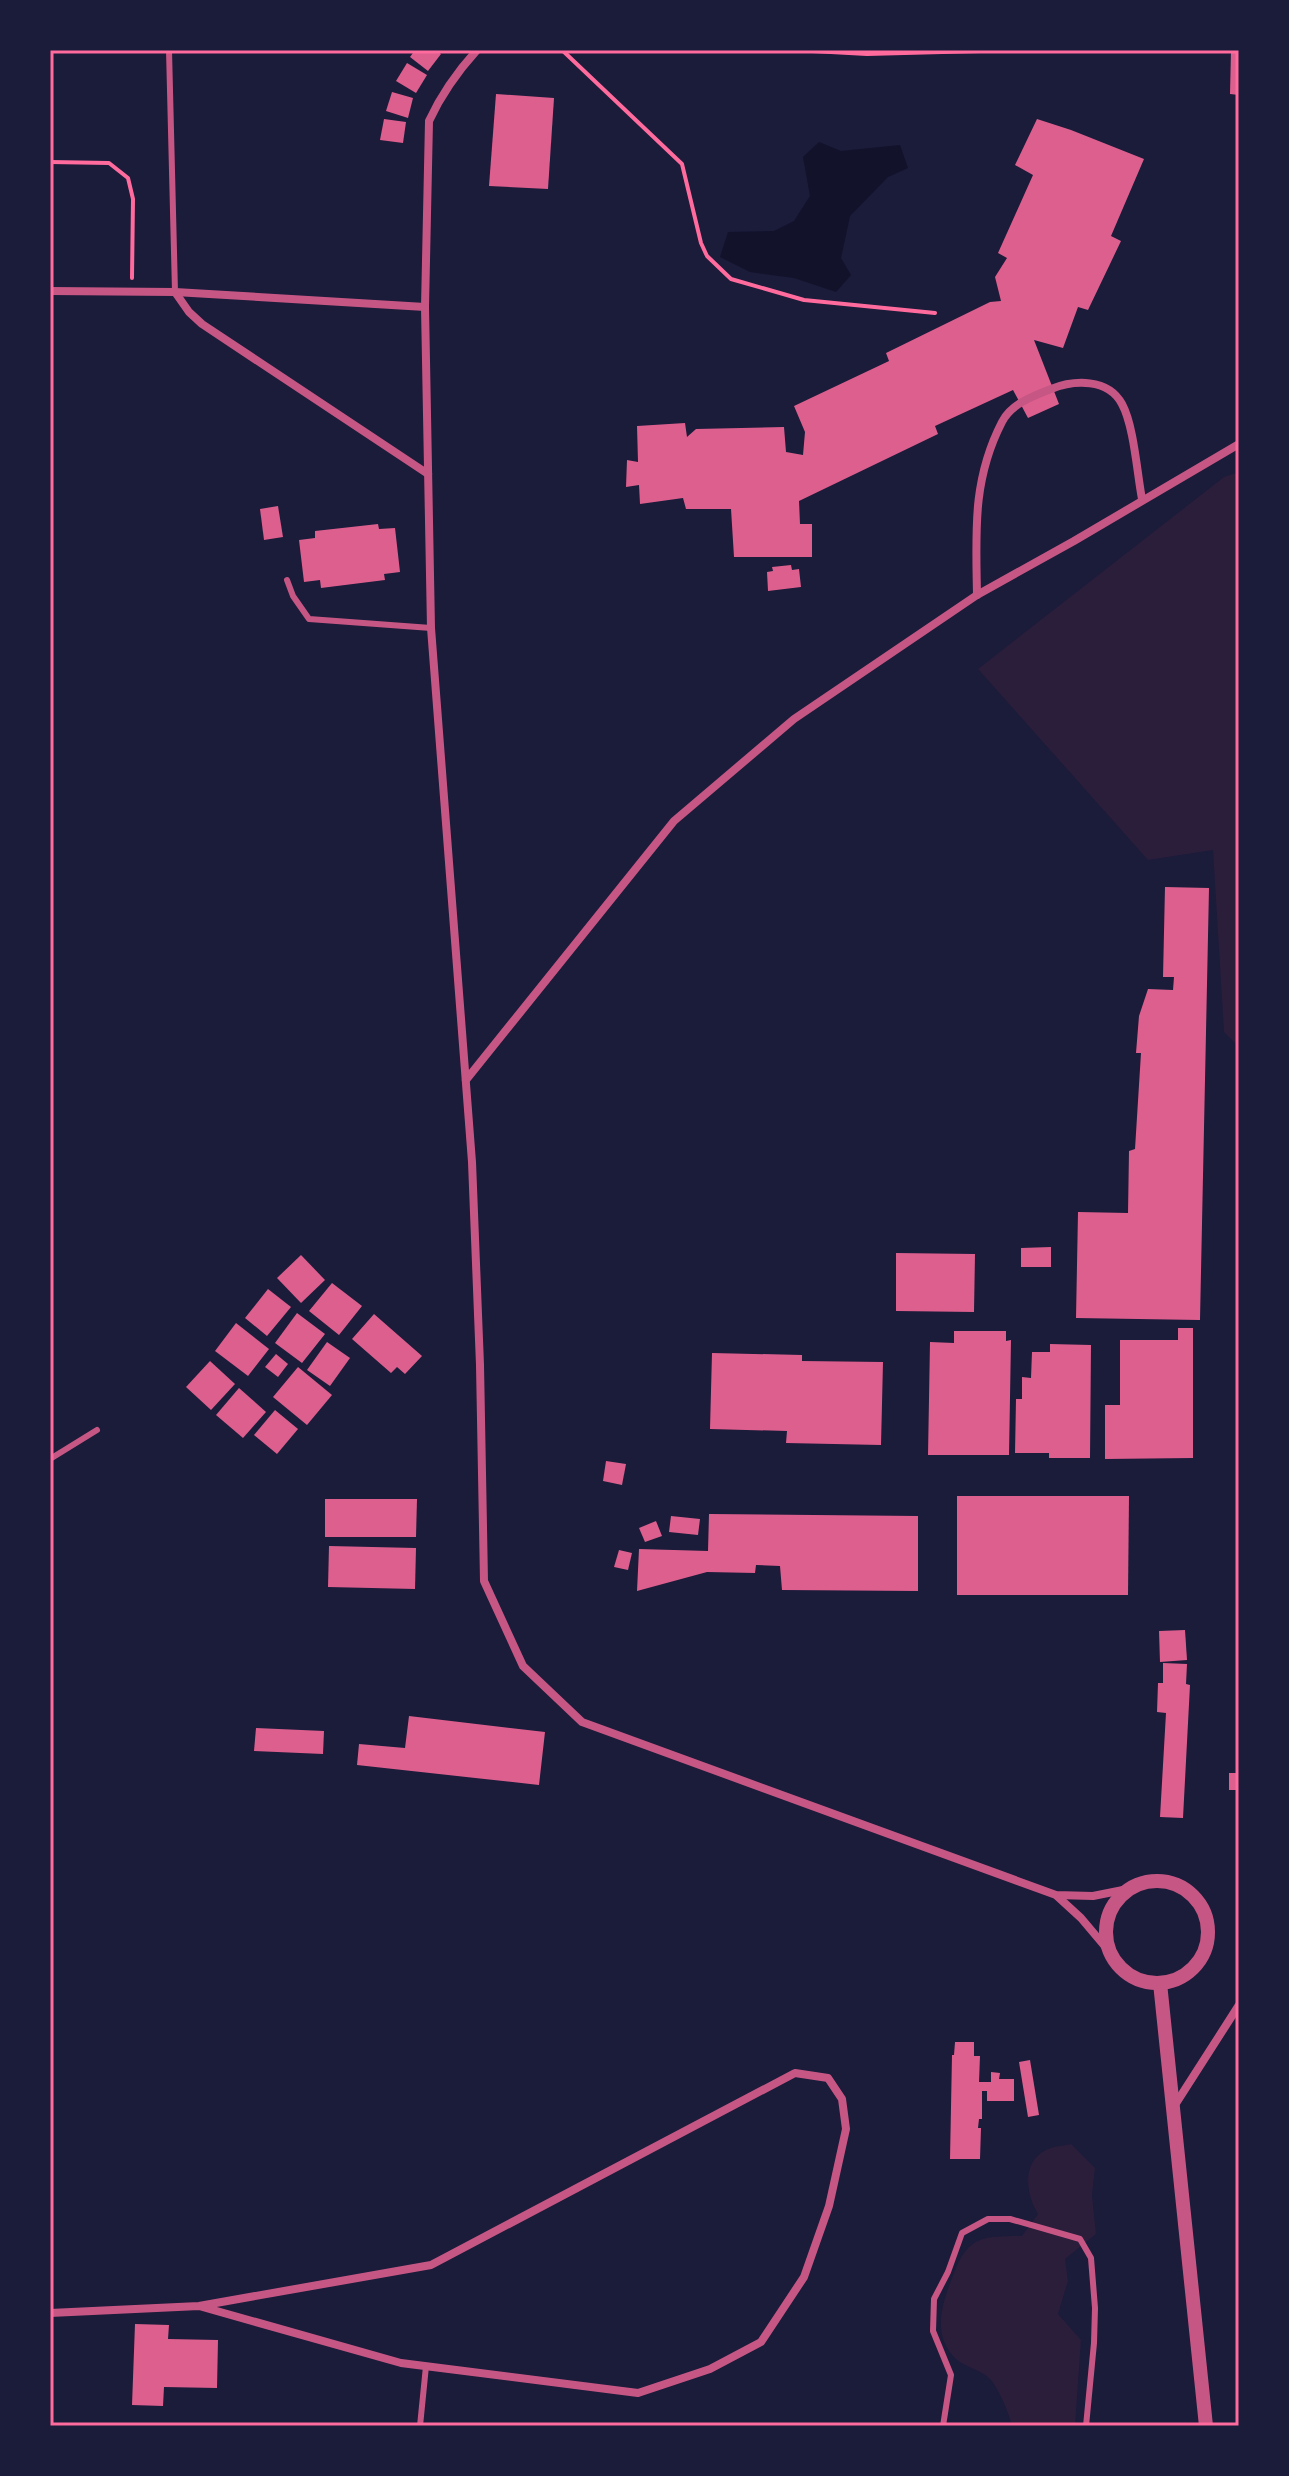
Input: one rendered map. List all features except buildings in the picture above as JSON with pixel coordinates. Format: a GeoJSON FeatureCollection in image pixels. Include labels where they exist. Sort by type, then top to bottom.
{"type":"FeatureCollection","features":[{"type":"Feature","properties":{"kind":"street"},"geometry":{"type":"LineString","coordinates":[[477,50],[461,67],[429,121],[425,307],[431,628],[472,1162],[484,1581],[523,1666],[582,1722],[1056,1895],[1093,1896],[1128,1889],[1143,1882],[1161,1880],[1177,1883],[1192,1893],[1206,1915],[1208,1940],[1203,1956],[1192,1970],[1177,1979],[1160,1983],[1144,1982],[1129,1975],[1117,1964],[1081,1918],[1056,1895]]}},
{"type":"Feature","properties":{"kind":"street"},"geometry":{"type":"LineString","coordinates":[[50,291],[175,292],[425,307]]}},
{"type":"Feature","properties":{"kind":"street"},"geometry":{"type":"LineString","coordinates":[[175,292],[202,324],[428,474]]}},
{"type":"Feature","properties":{"kind":"street"},"geometry":{"type":"LineString","coordinates":[[977,595],[977,496],[990,449],[1003,419],[1012,407],[1065,384],[1085,381],[1111,391],[1122,402],[1128,421],[1142,499]]}},
{"type":"Feature","properties":{"kind":"street"},"geometry":{"type":"LineString","coordinates":[[465,1081],[674,821],[794,719],[977,595],[1239,444]]}},
{"type":"Feature","properties":{"kind":"street"},"geometry":{"type":"LineString","coordinates":[[1108,1950],[1105,1934],[1108,1917],[1115,1901],[1128,1889]]}},
{"type":"Feature","properties":{"kind":"street"},"geometry":{"type":"LineString","coordinates":[[1160,1983],[1206,2426]]}},
{"type":"Feature","properties":{"kind":"street"},"geometry":{"type":"LineString","coordinates":[[1173,2108],[1239,2005]]}},
{"type":"Feature","properties":{"kind":"street"},"geometry":{"type":"LineString","coordinates":[[50,2313],[199,2306],[431,2265],[795,2073],[828,2078],[842,2099],[846,2129],[829,2206],[804,2277],[761,2342],[710,2369],[638,2393],[401,2363],[199,2306]]}},
{"type":"Feature","properties":{"kind":"lane"},"geometry":{"type":"LineString","coordinates":[[169,50],[175,292]]}},
{"type":"Feature","properties":{"kind":"lane"},"geometry":{"type":"LineString","coordinates":[[287,580],[293,596],[309,619],[431,628]]}},
{"type":"Feature","properties":{"kind":"lane"},"geometry":{"type":"LineString","coordinates":[[50,1459],[97,1430]]}},
{"type":"Feature","properties":{"kind":"lane"},"geometry":{"type":"LineString","coordinates":[[943,2426],[951,2375],[933,2331],[934,2299],[962,2233],[988,2219],[1010,2219],[1080,2239],[1091,2258],[1094,2343],[1086,2426]]}},
{"type":"Feature","properties":{"kind":"lane"},"geometry":{"type":"LineString","coordinates":[[420,2426],[426,2366]]}},
{"type":"Feature","properties":{"kind":"path"},"geometry":{"type":"LineString","coordinates":[[562,50],[682,164],[701,243],[707,256],[731,279],[804,300],[935,313]]}},
{"type":"Feature","properties":{"kind":"path"},"geometry":{"type":"LineString","coordinates":[[794,50],[867,54],[1022,50]]}},
{"type":"Feature","properties":{"kind":"path"},"geometry":{"type":"LineString","coordinates":[[50,162],[109,163],[128,178],[133,199],[132,292]]}},
{"type":"Feature","properties":{"kind":"shaded area"},"geometry":{"type":"Polygon","coordinates":[[[819,142],[841,151],[900,145],[908,168],[888,177],[850,216],[841,258],[851,275],[836,292],[794,278],[750,272],[720,257],[728,232],[774,231],[794,221],[810,196],[803,157],[819,142]]]}},
{"type":"Feature","properties":{"kind":"shaded area"},"geometry":{"type":"Polygon","coordinates":[[[1239,472],[1239,1047],[1224,1032],[1213,850],[1148,860],[978,669],[1224,477],[1239,472]]]}},
{"type":"Feature","properties":{"kind":"shaded area"},"geometry":{"type":"Polygon","coordinates":[[[1071,2144],[1095,2168],[1092,2195],[1096,2234],[1065,2259],[1068,2281],[1058,2314],[1081,2340],[1075,2426],[1012,2426],[992,2381],[960,2362],[948,2349],[941,2328],[943,2306],[960,2260],[972,2244],[988,2238],[1022,2236],[1038,2214],[1028,2179],[1038,2155],[1071,2144]]]}}]}
